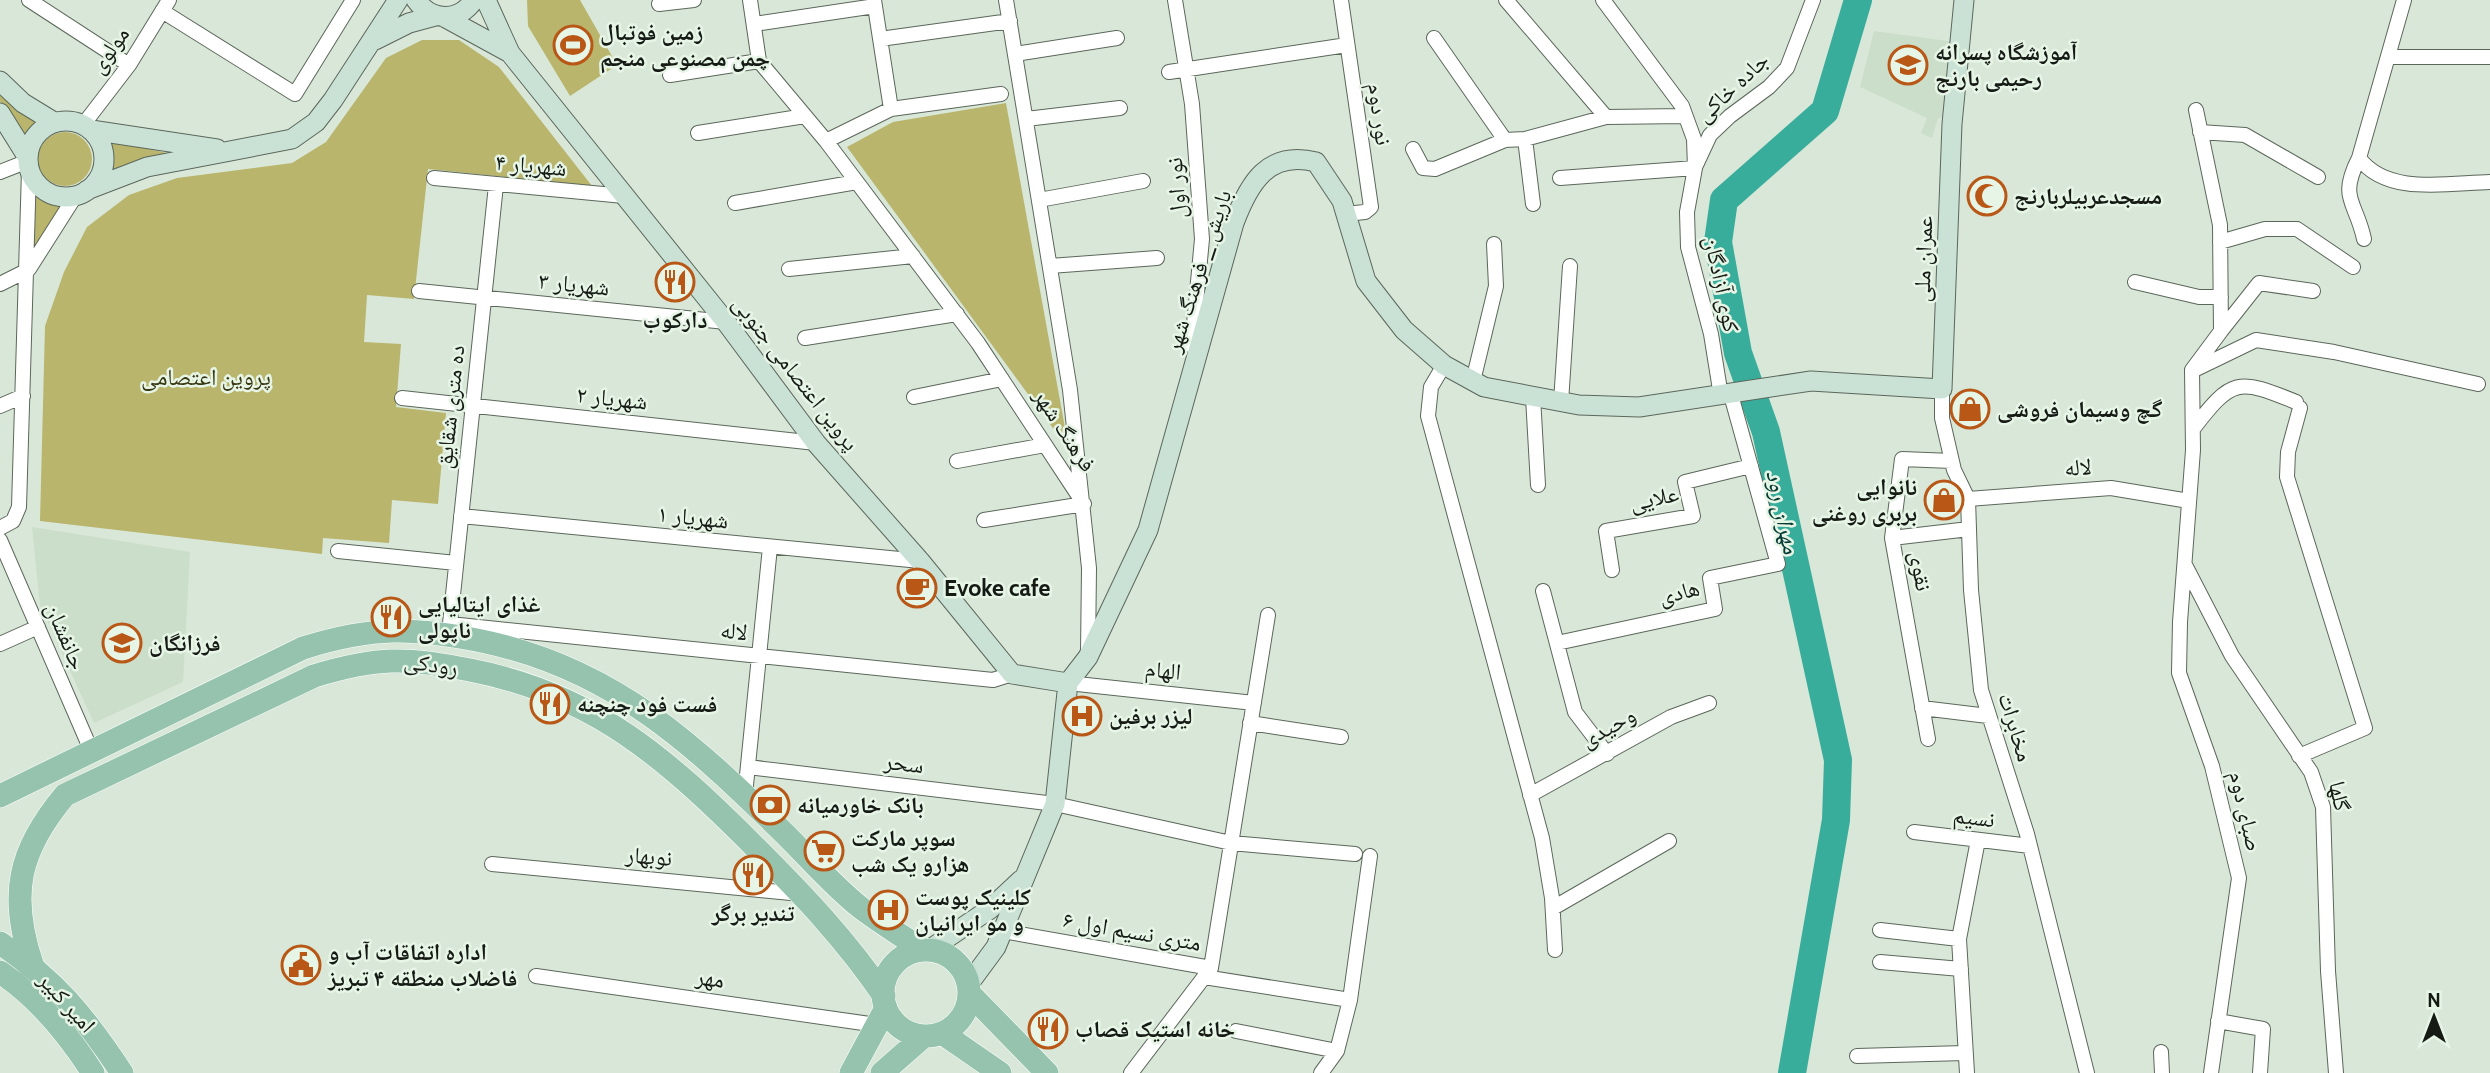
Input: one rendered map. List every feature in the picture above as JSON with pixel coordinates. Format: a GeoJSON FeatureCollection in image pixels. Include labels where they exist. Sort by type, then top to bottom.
{"type":"FeatureCollection","features":[{"type":"Feature","properties":{"kind":"main road"},"geometry":{"type":"LineString","coordinates":[[0,113],[28,163],[33,179],[57,196],[82,193],[147,167],[292,139],[316,122],[374,40],[398,0]]}},
{"type":"Feature","properties":{"kind":"main road","name":"پروین اعتصامی جنوبی"},"geometry":{"type":"LineString","coordinates":[[416,0],[440,16],[510,53]]}},
{"type":"Feature","properties":{"kind":"main road"},"geometry":{"type":"LineString","coordinates":[[374,40],[409,23],[460,13],[474,0]]}},
{"type":"Feature","properties":{"kind":"main road","name":"پروین اعتصامی جنوبی"},"geometry":{"type":"LineString","coordinates":[[486,0],[510,53],[726,322],[816,443],[920,561],[1012,674]]}},
{"type":"Feature","properties":{"kind":"main road","name":"عمران ملی"},"geometry":{"type":"LineString","coordinates":[[1942,389],[1952,124],[1964,0]]}},
{"type":"Feature","properties":{"kind":"main road"},"geometry":{"type":"LineString","coordinates":[[0,81],[23,103],[54,122]]}},
{"type":"Feature","properties":{"kind":"main road"},"geometry":{"type":"LineString","coordinates":[[28,163],[37,133],[54,122],[74,121],[87,127],[232,151]]}},
{"type":"Feature","properties":{"kind":"main road"},"geometry":{"type":"LineString","coordinates":[[82,193],[100,176],[103,166],[102,146],[87,127]]}},
{"type":"Feature","properties":{"kind":"main road","name":"باریش _ فرهنگ شهر"},"geometry":{"type":"LineString","coordinates":[[1068,683],[1088,657],[1148,530],[1190,374],[1244,196],[1259,176],[1276,163],[1297,157],[1316,162],[1342,201],[1366,281],[1404,330],[1444,365],[1484,387],[1561,402],[1639,407],[1811,381],[1942,389]]}},
{"type":"Feature","properties":{"kind":"main road","name":"رودکى"},"geometry":{"type":"LineString","coordinates":[[0,796],[303,648],[346,635],[391,629],[450,629],[571,667],[634,702],[745,795],[859,907],[926,950]]}},
{"type":"Feature","properties":{"kind":"main road"},"geometry":{"type":"LineString","coordinates":[[417,659],[419,631]]}},
{"type":"Feature","properties":{"kind":"main road","name":"رودکى"},"geometry":{"type":"LineString","coordinates":[[32,964],[20,929],[19,893],[23,869],[41,824],[65,795],[314,676],[353,664],[417,659],[497,675],[559,695],[617,727],[722,815],[823,915],[882,1010]]}},
{"type":"Feature","properties":{"kind":"main road"},"geometry":{"type":"LineString","coordinates":[[882,1073],[933,1034],[951,1028],[965,1013],[969,989],[1003,932],[1055,804],[1068,683],[1012,674]]}},
{"type":"Feature","properties":{"kind":"main road"},"geometry":{"type":"LineString","coordinates":[[648,751],[669,729]]}},
{"type":"Feature","properties":{"kind":"main road"},"geometry":{"type":"LineString","coordinates":[[851,1073],[882,1010],[888,974],[894,965],[912,953],[926,950],[990,909],[1029,872]]}},
{"type":"Feature","properties":{"kind":"main road","name":"امیر کبیر"},"geometry":{"type":"LineString","coordinates":[[0,943],[32,964],[85,1017],[122,1073]]}},
{"type":"Feature","properties":{"kind":"main road"},"geometry":{"type":"LineString","coordinates":[[926,950],[955,961],[969,989],[1046,1073]]}},
{"type":"Feature","properties":{"kind":"main road","name":"امیر کبیر"},"geometry":{"type":"LineString","coordinates":[[0,972],[16,983],[66,1032],[93,1073]]}},
{"type":"Feature","properties":{"kind":"main road"},"geometry":{"type":"LineString","coordinates":[[882,1010],[905,1030],[933,1034],[1000,1073]]}},
{"type":"Feature","properties":{"kind":"street"},"geometry":{"type":"LineString","coordinates":[[29,0],[129,65]]}},
{"type":"Feature","properties":{"kind":"street"},"geometry":{"type":"LineString","coordinates":[[659,4],[694,0]]}},
{"type":"Feature","properties":{"kind":"street"},"geometry":{"type":"LineString","coordinates":[[670,75],[759,61],[750,0]]}},
{"type":"Feature","properties":{"kind":"street","name":"فرهنگ شهر"},"geometry":{"type":"LineString","coordinates":[[1006,0],[1050,266],[1084,504]]}},
{"type":"Feature","properties":{"kind":"street","name":"نور اول"},"geometry":{"type":"LineString","coordinates":[[1175,0],[1187,69],[1199,169],[1202,239],[1190,374]]}},
{"type":"Feature","properties":{"kind":"street","name":"نور دوم"},"geometry":{"type":"LineString","coordinates":[[1340,0],[1371,207],[1365,212],[1345,214]]}},
{"type":"Feature","properties":{"kind":"street"},"geometry":{"type":"LineString","coordinates":[[1506,0],[1606,117]]}},
{"type":"Feature","properties":{"kind":"street","name":"کوی آزادگان"},"geometry":{"type":"LineString","coordinates":[[1603,0],[1682,106],[1693,139],[1695,168],[1687,212],[1688,247],[1726,395],[1751,466],[1778,564]]}},
{"type":"Feature","properties":{"kind":"street","name":"جاده خاکی"},"geometry":{"type":"LineString","coordinates":[[1695,168],[1710,135],[1730,116],[1769,87],[1787,68],[1813,0]]}},
{"type":"Feature","properties":{"kind":"street"},"geometry":{"type":"LineString","coordinates":[[2364,239],[2361,222],[2348,200],[2350,175],[2359,158],[2404,0]]}},
{"type":"Feature","properties":{"kind":"street"},"geometry":{"type":"LineString","coordinates":[[165,5],[295,94],[348,2]]}},
{"type":"Feature","properties":{"kind":"street"},"geometry":{"type":"LineString","coordinates":[[754,24],[875,3],[891,109]]}},
{"type":"Feature","properties":{"kind":"street","name":"مولوی"},"geometry":{"type":"LineString","coordinates":[[87,127],[165,5]]}},
{"type":"Feature","properties":{"kind":"street"},"geometry":{"type":"LineString","coordinates":[[880,39],[1010,21]]}},
{"type":"Feature","properties":{"kind":"street"},"geometry":{"type":"LineString","coordinates":[[1015,54],[1117,38]]}},
{"type":"Feature","properties":{"kind":"street"},"geometry":{"type":"LineString","coordinates":[[1434,38],[1506,140]]}},
{"type":"Feature","properties":{"kind":"street"},"geometry":{"type":"LineString","coordinates":[[1169,72],[1347,46]]}},
{"type":"Feature","properties":{"kind":"street"},"geometry":{"type":"LineString","coordinates":[[2389,57],[2490,57]]}},
{"type":"Feature","properties":{"kind":"street","name":"فرهنگ شهر"},"geometry":{"type":"LineString","coordinates":[[759,61],[826,141],[957,314],[1084,504]]}},
{"type":"Feature","properties":{"kind":"street"},"geometry":{"type":"LineString","coordinates":[[826,141],[891,109],[1001,94]]}},
{"type":"Feature","properties":{"kind":"street"},"geometry":{"type":"LineString","coordinates":[[1026,119],[1120,108]]}},
{"type":"Feature","properties":{"kind":"street"},"geometry":{"type":"LineString","coordinates":[[2196,110],[2220,225],[2221,331]]}},
{"type":"Feature","properties":{"kind":"street"},"geometry":{"type":"LineString","coordinates":[[698,133],[805,116]]}},
{"type":"Feature","properties":{"kind":"street"},"geometry":{"type":"LineString","coordinates":[[1413,149],[1423,168],[1434,169],[1506,140],[1525,139],[1606,117],[1685,116]]}},
{"type":"Feature","properties":{"kind":"street"},"geometry":{"type":"LineString","coordinates":[[2200,132],[2245,135],[2318,177]]}},
{"type":"Feature","properties":{"kind":"street"},"geometry":{"type":"LineString","coordinates":[[1525,139],[1533,204]]}},
{"type":"Feature","properties":{"kind":"street"},"geometry":{"type":"LineString","coordinates":[[2359,158],[2368,169],[2399,184],[2490,183]]}},
{"type":"Feature","properties":{"kind":"street"},"geometry":{"type":"LineString","coordinates":[[0,172],[28,163],[28,270],[19,507],[13,521],[0,528]]}},
{"type":"Feature","properties":{"kind":"street"},"geometry":{"type":"LineString","coordinates":[[1560,178],[1695,168]]}},
{"type":"Feature","properties":{"kind":"street","name":"شهریار ۴"},"geometry":{"type":"LineString","coordinates":[[434,178],[624,197]]}},
{"type":"Feature","properties":{"kind":"street"},"geometry":{"type":"LineString","coordinates":[[1039,200],[1143,181]]}},
{"type":"Feature","properties":{"kind":"street"},"geometry":{"type":"LineString","coordinates":[[735,203],[857,182]]}},
{"type":"Feature","properties":{"kind":"street","name":"ده متری شقایق"},"geometry":{"type":"LineString","coordinates":[[450,629],[496,185]]}},
{"type":"Feature","properties":{"kind":"street"},"geometry":{"type":"LineString","coordinates":[[0,284],[28,270],[82,193]]}},
{"type":"Feature","properties":{"kind":"street"},"geometry":{"type":"LineString","coordinates":[[2220,242],[2265,229],[2297,229],[2353,267]]}},
{"type":"Feature","properties":{"kind":"street"},"geometry":{"type":"LineString","coordinates":[[1474,381],[1496,286],[1494,244]]}},
{"type":"Feature","properties":{"kind":"street"},"geometry":{"type":"LineString","coordinates":[[789,269],[913,256]]}},
{"type":"Feature","properties":{"kind":"street"},"geometry":{"type":"LineString","coordinates":[[1050,266],[1157,258]]}},
{"type":"Feature","properties":{"kind":"street"},"geometry":{"type":"LineString","coordinates":[[1561,402],[1570,266]]}},
{"type":"Feature","properties":{"kind":"street"},"geometry":{"type":"LineString","coordinates":[[2136,282],[2199,297],[2221,297]]}},
{"type":"Feature","properties":{"kind":"street"},"geometry":{"type":"LineString","coordinates":[[2192,370],[2259,283],[2313,291]]}},
{"type":"Feature","properties":{"kind":"street","name":"شهریار ۳"},"geometry":{"type":"LineString","coordinates":[[419,291],[726,322]]}},
{"type":"Feature","properties":{"kind":"street"},"geometry":{"type":"LineString","coordinates":[[805,338],[957,314]]}},
{"type":"Feature","properties":{"kind":"street"},"geometry":{"type":"LineString","coordinates":[[2192,370],[2256,340],[2334,352],[2478,384]]}},
{"type":"Feature","properties":{"kind":"street"},"geometry":{"type":"LineString","coordinates":[[1444,365],[1431,387],[1428,416],[1542,838],[1553,908],[1555,950]]}},
{"type":"Feature","properties":{"kind":"street","name":"صبای دوم"},"geometry":{"type":"LineString","coordinates":[[2192,370],[2193,429],[2179,673],[2212,766],[2239,878],[2211,1073]]}},
{"type":"Feature","properties":{"kind":"street"},"geometry":{"type":"LineString","coordinates":[[914,397],[1002,379]]}},
{"type":"Feature","properties":{"kind":"street"},"geometry":{"type":"LineString","coordinates":[[2193,429],[2216,398],[2237,386],[2255,385],[2298,405],[2288,452],[2287,477],[2365,728],[2300,756]]}},
{"type":"Feature","properties":{"kind":"street","name":"مخابرات"},"geometry":{"type":"LineString","coordinates":[[1942,389],[1942,418],[1952,461],[1968,499],[1981,690],[2030,846],[2087,1073]]}},
{"type":"Feature","properties":{"kind":"street"},"geometry":{"type":"LineString","coordinates":[[0,406],[23,396]]}},
{"type":"Feature","properties":{"kind":"street"},"geometry":{"type":"LineString","coordinates":[[1533,397],[1538,485]]}},
{"type":"Feature","properties":{"kind":"street","name":"شهریار ۲"},"geometry":{"type":"LineString","coordinates":[[402,398],[816,443]]}},
{"type":"Feature","properties":{"kind":"street"},"geometry":{"type":"LineString","coordinates":[[957,461],[1045,445]]}},
{"type":"Feature","properties":{"kind":"street","name":"نقوی"},"geometry":{"type":"LineString","coordinates":[[1928,739],[1892,538],[1902,459],[1952,461]]}},
{"type":"Feature","properties":{"kind":"street","name":"علایی"},"geometry":{"type":"LineString","coordinates":[[1612,570],[1606,531],[1693,516],[1685,482],[1751,466]]}},
{"type":"Feature","properties":{"kind":"street","name":"لاله"},"geometry":{"type":"LineString","coordinates":[[1968,499],[2110,488],[2189,501]]}},
{"type":"Feature","properties":{"kind":"street"},"geometry":{"type":"LineString","coordinates":[[984,520],[1084,504],[1089,568],[1088,657]]}},
{"type":"Feature","properties":{"kind":"street","name":"شهریار ۱"},"geometry":{"type":"LineString","coordinates":[[461,516],[920,561]]}},
{"type":"Feature","properties":{"kind":"street"},"geometry":{"type":"LineString","coordinates":[[1892,538],[1969,529]]}},
{"type":"Feature","properties":{"kind":"street","name":"جانفشان"},"geometry":{"type":"LineString","coordinates":[[0,540],[91,750]]}},
{"type":"Feature","properties":{"kind":"street"},"geometry":{"type":"LineString","coordinates":[[745,795],[770,547]]}},
{"type":"Feature","properties":{"kind":"street"},"geometry":{"type":"LineString","coordinates":[[338,551],[456,563]]}},
{"type":"Feature","properties":{"kind":"street","name":"هادی"},"geometry":{"type":"LineString","coordinates":[[1557,643],[1715,609],[1710,578],[1778,564]]}},
{"type":"Feature","properties":{"kind":"street","name":"گلها"},"geometry":{"type":"LineString","coordinates":[[2185,564],[2232,656],[2311,772],[2323,807],[2328,971],[2336,1073]]}},
{"type":"Feature","properties":{"kind":"street"},"geometry":{"type":"LineString","coordinates":[[1543,591],[1575,712],[1607,754]]}},
{"type":"Feature","properties":{"kind":"street"},"geometry":{"type":"LineString","coordinates":[[1131,1073],[1208,973],[1268,615]]}},
{"type":"Feature","properties":{"kind":"street"},"geometry":{"type":"LineString","coordinates":[[0,644],[38,627]]}},
{"type":"Feature","properties":{"kind":"street","name":"لاله"},"geometry":{"type":"LineString","coordinates":[[450,629],[993,680],[1012,674]]}},
{"type":"Feature","properties":{"kind":"street","name":"الهام"},"geometry":{"type":"LineString","coordinates":[[1068,683],[1254,703]]}},
{"type":"Feature","properties":{"kind":"street","name":"وحیدی"},"geometry":{"type":"LineString","coordinates":[[1530,794],[1671,717],[1709,703]]}},
{"type":"Feature","properties":{"kind":"street"},"geometry":{"type":"LineString","coordinates":[[1922,708],[1988,716]]}},
{"type":"Feature","properties":{"kind":"street"},"geometry":{"type":"LineString","coordinates":[[1250,723],[1342,737]]}},
{"type":"Feature","properties":{"kind":"street","name":"سحر"},"geometry":{"type":"LineString","coordinates":[[748,767],[1055,804],[1231,843],[1355,854]]}},
{"type":"Feature","properties":{"kind":"street","name":"نسیم"},"geometry":{"type":"LineString","coordinates":[[1914,832],[2030,846]]}},
{"type":"Feature","properties":{"kind":"street"},"geometry":{"type":"LineString","coordinates":[[1966,1073],[1959,939],[1978,840]]}},
{"type":"Feature","properties":{"kind":"street"},"geometry":{"type":"LineString","coordinates":[[1553,908],[1669,841]]}},
{"type":"Feature","properties":{"kind":"street"},"geometry":{"type":"LineString","coordinates":[[1321,1073],[1337,1051],[1350,1000],[1370,856]]}},
{"type":"Feature","properties":{"kind":"street","name":"نوبهار"},"geometry":{"type":"LineString","coordinates":[[492,864],[802,894]]}},
{"type":"Feature","properties":{"kind":"street"},"geometry":{"type":"LineString","coordinates":[[1880,930],[1959,939]]}},
{"type":"Feature","properties":{"kind":"street","name":"۶ متری نسیم اول"},"geometry":{"type":"LineString","coordinates":[[1003,932],[1350,1000]]}},
{"type":"Feature","properties":{"kind":"street"},"geometry":{"type":"LineString","coordinates":[[1880,962],[1961,969]]}},
{"type":"Feature","properties":{"kind":"street","name":"مهر"},"geometry":{"type":"LineString","coordinates":[[536,976],[882,1010]]}},
{"type":"Feature","properties":{"kind":"street"},"geometry":{"type":"LineString","coordinates":[[2218,1021],[2263,1029],[2260,1073]]}},
{"type":"Feature","properties":{"kind":"street"},"geometry":{"type":"LineString","coordinates":[[1236,1031],[1337,1051]]}},
{"type":"Feature","properties":{"kind":"street"},"geometry":{"type":"LineString","coordinates":[[2161,1052],[2162,1073]]}},
{"type":"Feature","properties":{"kind":"street"},"geometry":{"type":"LineString","coordinates":[[1857,1056],[1965,1053]]}},
{"type":"Feature","properties":{"kind":"shaded area","name":"آموزشگاه پسرانه رحیمی بارنج"},"geometry":{"type":"Polygon","coordinates":[[[1874,31],[1955,42],[1943,117],[1938,118],[1932,138],[1921,133],[1927,118],[1860,87],[1874,31]]]}},
{"type":"Feature","properties":{"kind":"shaded area","name":"فرزانگان"},"geometry":{"type":"Polygon","coordinates":[[[32,527],[190,552],[183,682],[94,723],[40,605],[32,527]]]}},
{"type":"Feature","properties":{"kind":"green space","name":"زمین فوتبال چمن مصنوعی منجم"},"geometry":{"type":"Polygon","coordinates":[[[527,0],[580,0],[617,65],[570,96],[528,26],[527,0]]]}},
{"type":"Feature","properties":{"kind":"green space","name":"پروین اعتصامى"},"geometry":{"type":"Polygon","coordinates":[[[422,40],[459,40],[499,67],[592,186],[428,169],[414,299],[367,295],[364,342],[401,344],[396,407],[446,413],[438,504],[392,500],[389,543],[323,538],[322,554],[40,521],[45,326],[64,272],[87,227],[129,195],[177,178],[292,163],[326,142],[386,58],[422,40]]]}},
{"type":"Feature","properties":{"kind":"green space"},"geometry":{"type":"Polygon","coordinates":[[[0,95],[43,122],[35,126],[24,146],[0,101],[0,95]]]}},
{"type":"Feature","properties":{"kind":"green space"},"geometry":{"type":"Polygon","coordinates":[[[1006,103],[1069,450],[847,147],[893,122],[1006,103]]]}},
{"type":"Feature","properties":{"kind":"green space"},"geometry":{"type":"Polygon","coordinates":[[[65,132],[84,140],[92,159],[84,178],[65,186],[46,178],[38,159],[46,140],[65,132]]]}},
{"type":"Feature","properties":{"kind":"green space"},"geometry":{"type":"Polygon","coordinates":[[[106,140],[172,154],[107,175],[110,157],[106,140]]]}},
{"type":"Feature","properties":{"kind":"green space"},"geometry":{"type":"Polygon","coordinates":[[[33,188],[47,199],[70,203],[33,256],[33,188]]]}},
{"type":"Feature","properties":{"kind":"waterway","name":"مهران رود"},"geometry":{"type":"LineString","coordinates":[[1792,1073],[1836,820],[1838,760],[1766,432],[1738,353],[1718,242],[1724,200],[1825,111],[1858,0]]}},
{"type":"Feature","properties":{"kind":"place","name":"زمین فوتبال چمن مصنوعی منجم"},"geometry":{"type":"Point","coordinates":[573,45]}},
{"type":"Feature","properties":{"kind":"place","name":"آموزشگاه پسرانه رحیمی بارنج"},"geometry":{"type":"Point","coordinates":[1908,65]}},
{"type":"Feature","properties":{"kind":"place","name":"مسجدعربیلربارنج"},"geometry":{"type":"Point","coordinates":[1987,196]}},
{"type":"Feature","properties":{"kind":"place","name":"دارکوب"},"geometry":{"type":"Point","coordinates":[675,282]}},
{"type":"Feature","properties":{"kind":"place","name":"گچ وسیمان فروشی"},"geometry":{"type":"Point","coordinates":[1970,409]}},
{"type":"Feature","properties":{"kind":"place","name":"نانوایی بربری روغنی"},"geometry":{"type":"Point","coordinates":[1944,500]}},
{"type":"Feature","properties":{"kind":"place","name":"Evoke cafe"},"geometry":{"type":"Point","coordinates":[917,588]}},
{"type":"Feature","properties":{"kind":"place","name":"غذای ایتالیایی ناپولی"},"geometry":{"type":"Point","coordinates":[391,617]}},
{"type":"Feature","properties":{"kind":"place","name":"فرزانگان"},"geometry":{"type":"Point","coordinates":[122,643]}},
{"type":"Feature","properties":{"kind":"place","name":"فست فود چنچنه"},"geometry":{"type":"Point","coordinates":[550,704]}},
{"type":"Feature","properties":{"kind":"place","name":"لیزر برفین"},"geometry":{"type":"Point","coordinates":[1082,716]}},
{"type":"Feature","properties":{"kind":"place","name":"بانک خاورمیانه"},"geometry":{"type":"Point","coordinates":[770,805]}},
{"type":"Feature","properties":{"kind":"place","name":"سوپر مارکت هزارو یک شب"},"geometry":{"type":"Point","coordinates":[824,851]}},
{"type":"Feature","properties":{"kind":"place","name":"تندیر برگر"},"geometry":{"type":"Point","coordinates":[753,875]}},
{"type":"Feature","properties":{"kind":"place","name":"کلینیک پوست و مو ایرانیان"},"geometry":{"type":"Point","coordinates":[888,910]}},
{"type":"Feature","properties":{"kind":"place","name":"اداره اتفاقات آب و فاضلاب منطقه ۴ تبریز"},"geometry":{"type":"Point","coordinates":[301,965]}},
{"type":"Feature","properties":{"kind":"place","name":"خانه استیک قصاب"},"geometry":{"type":"Point","coordinates":[1048,1029]}}]}
